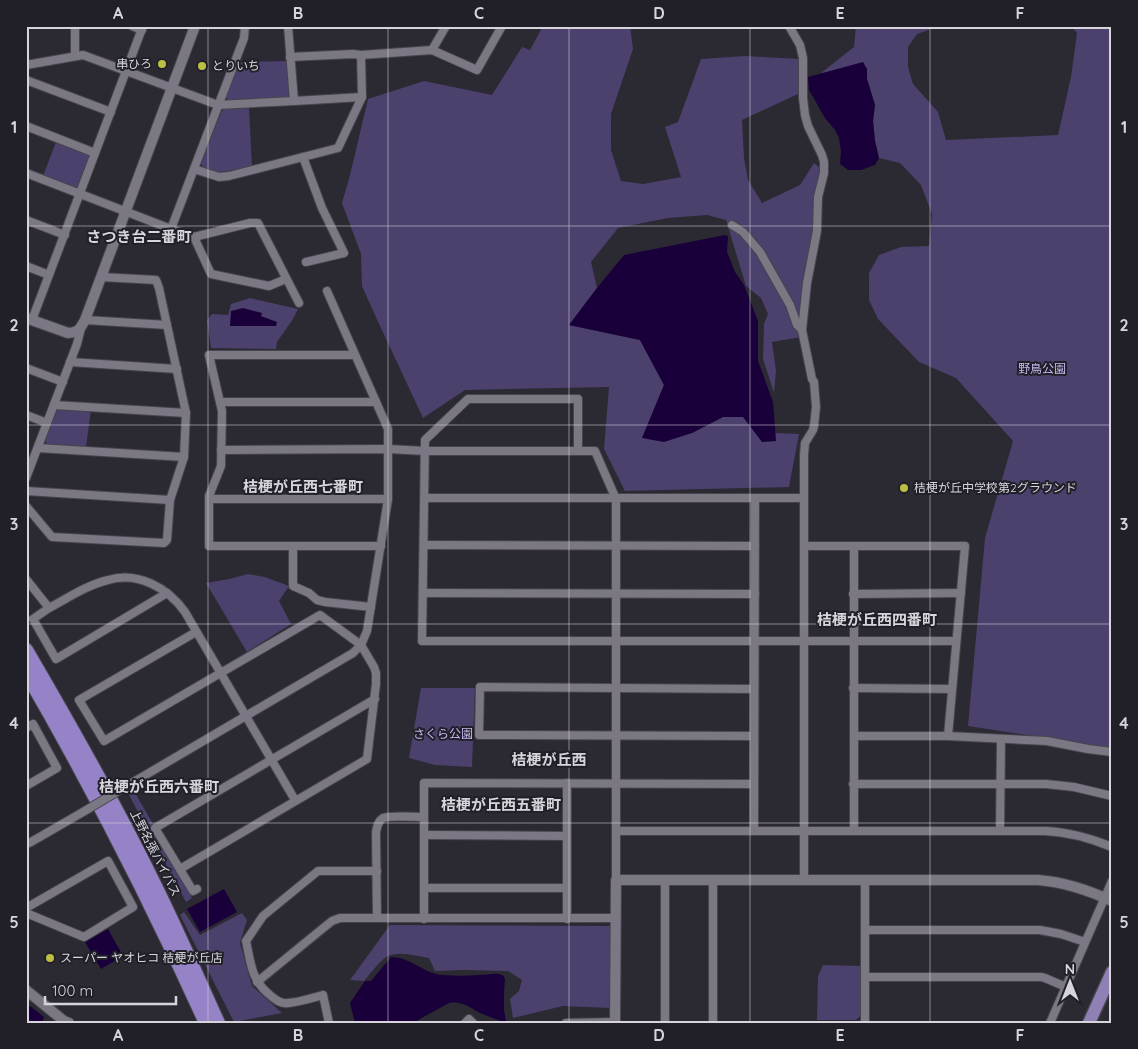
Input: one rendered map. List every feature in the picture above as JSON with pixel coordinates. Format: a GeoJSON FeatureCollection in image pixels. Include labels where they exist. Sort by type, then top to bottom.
{"type":"FeatureCollection","features":[{"type":"Feature","properties":{"kind":"highway","name":"上野名張バイパス"},"geometry":{"type":"LineString","coordinates":[[26,650],[93,766],[129,835],[173,924],[218,1023]]}},
{"type":"Feature","properties":{"kind":"highway"},"geometry":{"type":"LineString","coordinates":[[26,672],[84,774],[164,931],[206,1023]]}},
{"type":"Feature","properties":{"kind":"main road"},"geometry":{"type":"LineString","coordinates":[[1089,1023],[1112,972]]}},
{"type":"Feature","properties":{"kind":"street"},"geometry":{"type":"LineString","coordinates":[[75,26],[75,56]]}},
{"type":"Feature","properties":{"kind":"street"},"geometry":{"type":"LineString","coordinates":[[132,26],[143,28],[50,275],[29,319],[68,333],[74,332],[83,324],[167,325]]}},
{"type":"Feature","properties":{"kind":"street"},"geometry":{"type":"LineString","coordinates":[[26,478],[195,26]]}},
{"type":"Feature","properties":{"kind":"street"},"geometry":{"type":"LineString","coordinates":[[171,229],[244,38],[245,26]]}},
{"type":"Feature","properties":{"kind":"street"},"geometry":{"type":"LineString","coordinates":[[288,26],[294,102]]}},
{"type":"Feature","properties":{"kind":"street"},"geometry":{"type":"LineString","coordinates":[[432,50],[446,26]]}},
{"type":"Feature","properties":{"kind":"street"},"geometry":{"type":"LineString","coordinates":[[290,58],[432,50],[477,70],[502,26]]}},
{"type":"Feature","properties":{"kind":"street"},"geometry":{"type":"LineString","coordinates":[[789,26],[800,45],[803,58],[805,115],[824,162],[824,173],[818,197],[817,228],[807,282],[802,330],[814,382],[816,407],[813,430],[804,448],[804,881]]}},
{"type":"Feature","properties":{"kind":"street"},"geometry":{"type":"LineString","coordinates":[[26,65],[83,55],[218,105],[362,97]]}},
{"type":"Feature","properties":{"kind":"street"},"geometry":{"type":"LineString","coordinates":[[194,169],[219,177],[229,176],[338,148],[362,97],[361,55]]}},
{"type":"Feature","properties":{"kind":"street"},"geometry":{"type":"LineString","coordinates":[[26,80],[111,112]]}},
{"type":"Feature","properties":{"kind":"street"},"geometry":{"type":"LineString","coordinates":[[26,126],[96,153]]}},
{"type":"Feature","properties":{"kind":"street"},"geometry":{"type":"LineString","coordinates":[[303,157],[322,208],[344,253],[306,262]]}},
{"type":"Feature","properties":{"kind":"street"},"geometry":{"type":"LineString","coordinates":[[26,173],[171,229],[194,236],[250,223],[258,223],[299,303]]}},
{"type":"Feature","properties":{"kind":"street"},"geometry":{"type":"LineString","coordinates":[[26,220],[65,235]]}},
{"type":"Feature","properties":{"kind":"street"},"geometry":{"type":"LineString","coordinates":[[732,225],[743,232],[760,252],[790,305],[797,325],[802,330]]}},
{"type":"Feature","properties":{"kind":"street"},"geometry":{"type":"LineString","coordinates":[[194,236],[211,274],[269,286],[286,279]]}},
{"type":"Feature","properties":{"kind":"street"},"geometry":{"type":"LineString","coordinates":[[26,266],[50,275]]}},
{"type":"Feature","properties":{"kind":"street"},"geometry":{"type":"LineString","coordinates":[[26,506],[52,537],[164,544],[167,540],[170,500],[184,458],[186,413],[156,280],[101,277]]}},
{"type":"Feature","properties":{"kind":"street"},"geometry":{"type":"LineString","coordinates":[[26,844],[353,653],[361,645],[367,631],[388,499],[388,429],[354,356],[327,291]]}},
{"type":"Feature","properties":{"kind":"street"},"geometry":{"type":"LineString","coordinates":[[354,356],[209,356],[222,411],[221,466],[209,496],[209,546],[381,546]]}},
{"type":"Feature","properties":{"kind":"street"},"geometry":{"type":"LineString","coordinates":[[70,362],[176,369]]}},
{"type":"Feature","properties":{"kind":"street"},"geometry":{"type":"LineString","coordinates":[[26,368],[62,382]]}},
{"type":"Feature","properties":{"kind":"street"},"geometry":{"type":"LineString","coordinates":[[578,451],[578,399],[468,399],[425,440],[422,641],[956,641]]}},
{"type":"Feature","properties":{"kind":"street"},"geometry":{"type":"LineString","coordinates":[[220,402],[376,402]]}},
{"type":"Feature","properties":{"kind":"street"},"geometry":{"type":"LineString","coordinates":[[54,405],[186,413]]}},
{"type":"Feature","properties":{"kind":"street"},"geometry":{"type":"LineString","coordinates":[[26,415],[47,423]]}},
{"type":"Feature","properties":{"kind":"street"},"geometry":{"type":"LineString","coordinates":[[38,448],[184,458]]}},
{"type":"Feature","properties":{"kind":"street"},"geometry":{"type":"LineString","coordinates":[[221,450],[595,451],[616,499],[616,1022],[566,1023]]}},
{"type":"Feature","properties":{"kind":"street"},"geometry":{"type":"LineString","coordinates":[[26,491],[170,500]]}},
{"type":"Feature","properties":{"kind":"street"},"geometry":{"type":"LineString","coordinates":[[425,498],[804,498]]}},
{"type":"Feature","properties":{"kind":"street"},"geometry":{"type":"LineString","coordinates":[[209,499],[388,499]]}},
{"type":"Feature","properties":{"kind":"street"},"geometry":{"type":"LineString","coordinates":[[754,830],[755,499]]}},
{"type":"Feature","properties":{"kind":"street"},"geometry":{"type":"LineString","coordinates":[[424,545],[755,546]]}},
{"type":"Feature","properties":{"kind":"street"},"geometry":{"type":"LineString","coordinates":[[293,546],[293,586],[309,593],[317,600],[371,607]]}},
{"type":"Feature","properties":{"kind":"street"},"geometry":{"type":"LineString","coordinates":[[804,546],[965,546],[948,736]]}},
{"type":"Feature","properties":{"kind":"street"},"geometry":{"type":"LineString","coordinates":[[854,546],[854,831]]}},
{"type":"Feature","properties":{"kind":"street"},"geometry":{"type":"LineString","coordinates":[[26,579],[49,608]]}},
{"type":"Feature","properties":{"kind":"street"},"geometry":{"type":"LineString","coordinates":[[167,593],[56,659],[33,619],[49,608],[89,587],[110,579],[139,579],[167,593],[181,607],[295,800]]}},
{"type":"Feature","properties":{"kind":"street"},"geometry":{"type":"LineString","coordinates":[[423,593],[755,594]]}},
{"type":"Feature","properties":{"kind":"street"},"geometry":{"type":"LineString","coordinates":[[853,594],[961,593]]}},
{"type":"Feature","properties":{"kind":"street"},"geometry":{"type":"LineString","coordinates":[[180,869],[295,800],[353,769],[367,759],[376,684],[376,673],[372,661],[361,645],[320,615],[104,741],[79,700],[196,632]]}},
{"type":"Feature","properties":{"kind":"street"},"geometry":{"type":"LineString","coordinates":[[754,689],[480,687],[480,735],[754,736]]}},
{"type":"Feature","properties":{"kind":"street"},"geometry":{"type":"LineString","coordinates":[[854,688],[952,689]]}},
{"type":"Feature","properties":{"kind":"street"},"geometry":{"type":"LineString","coordinates":[[197,889],[193,891],[155,828],[374,699]]}},
{"type":"Feature","properties":{"kind":"street"},"geometry":{"type":"LineString","coordinates":[[26,728],[33,724],[57,768],[26,786]]}},
{"type":"Feature","properties":{"kind":"street"},"geometry":{"type":"LineString","coordinates":[[854,736],[948,736],[1047,741],[1112,752]]}},
{"type":"Feature","properties":{"kind":"street"},"geometry":{"type":"LineString","coordinates":[[1000,831],[1001,739]]}},
{"type":"Feature","properties":{"kind":"street"},"geometry":{"type":"LineString","coordinates":[[424,919],[424,783],[754,784]]}},
{"type":"Feature","properties":{"kind":"street"},"geometry":{"type":"LineString","coordinates":[[567,783],[567,919]]}},
{"type":"Feature","properties":{"kind":"street"},"geometry":{"type":"LineString","coordinates":[[854,784],[1060,785],[1112,796]]}},
{"type":"Feature","properties":{"kind":"street"},"geometry":{"type":"LineString","coordinates":[[377,918],[377,828],[381,819],[388,817],[424,817]]}},
{"type":"Feature","properties":{"kind":"street"},"geometry":{"type":"LineString","coordinates":[[616,831],[1000,831],[1064,833],[1094,840],[1112,847]]}},
{"type":"Feature","properties":{"kind":"street"},"geometry":{"type":"LineString","coordinates":[[424,835],[567,836]]}},
{"type":"Feature","properties":{"kind":"street"},"geometry":{"type":"LineString","coordinates":[[26,908],[108,861],[133,907],[84,937],[26,913]]}},
{"type":"Feature","properties":{"kind":"street"},"geometry":{"type":"LineString","coordinates":[[329,1023],[323,995],[287,1003],[278,1001],[264,990],[252,970],[246,940],[263,916],[318,871],[377,871]]}},
{"type":"Feature","properties":{"kind":"street"},"geometry":{"type":"LineString","coordinates":[[616,880],[1038,880],[1068,884],[1108,899]]}},
{"type":"Feature","properties":{"kind":"street"},"geometry":{"type":"LineString","coordinates":[[665,880],[665,1023]]}},
{"type":"Feature","properties":{"kind":"street"},"geometry":{"type":"LineString","coordinates":[[713,880],[713,1023]]}},
{"type":"Feature","properties":{"kind":"street"},"geometry":{"type":"LineString","coordinates":[[865,881],[865,1023]]}},
{"type":"Feature","properties":{"kind":"street"},"geometry":{"type":"LineString","coordinates":[[1050,1023],[1085,942],[1108,899],[1112,881]]}},
{"type":"Feature","properties":{"kind":"street"},"geometry":{"type":"LineString","coordinates":[[424,888],[566,888]]}},
{"type":"Feature","properties":{"kind":"street"},"geometry":{"type":"LineString","coordinates":[[258,982],[332,921],[340,918],[616,918]]}},
{"type":"Feature","properties":{"kind":"street"},"geometry":{"type":"LineString","coordinates":[[865,930],[1040,930],[1061,934],[1085,942]]}},
{"type":"Feature","properties":{"kind":"street"},"geometry":{"type":"LineString","coordinates":[[865,977],[1041,977],[1066,987]]}},
{"type":"Feature","properties":{"kind":"street"},"geometry":{"type":"LineString","coordinates":[[26,990],[65,1022]]}},
{"type":"Feature","properties":{"kind":"street"},"geometry":{"type":"LineString","coordinates":[[465,1023],[469,1019],[473,1023]]}},
{"type":"Feature","properties":{"kind":"green space"},"geometry":{"type":"Polygon","coordinates":[[[543,26],[630,26],[633,49],[611,114],[611,150],[621,181],[643,184],[681,177],[665,127],[678,122],[701,59],[745,56],[801,59],[798,94],[742,120],[744,158],[748,180],[762,203],[800,185],[814,163],[818,166],[821,173],[814,228],[798,321],[801,337],[772,342],[776,371],[774,393],[763,359],[764,324],[768,314],[761,298],[746,286],[726,220],[707,215],[668,218],[618,228],[591,262],[597,288],[569,325],[640,340],[664,385],[642,438],[692,433],[723,417],[743,417],[775,441],[775,433],[799,434],[789,487],[625,491],[604,449],[609,387],[465,390],[423,418],[362,286],[361,254],[342,203],[368,99],[424,81],[492,95],[522,47],[530,50],[543,26]]]}},
{"type":"Feature","properties":{"kind":"green space","name":"野鳥公園"},"geometry":{"type":"Polygon","coordinates":[[[856,26],[940,26],[917,34],[908,47],[908,67],[913,84],[938,112],[946,140],[1058,135],[1071,77],[1077,33],[1071,26],[1112,26],[1112,748],[968,726],[985,538],[1013,441],[956,378],[919,362],[878,319],[869,300],[869,273],[879,255],[901,247],[929,246],[932,214],[921,185],[900,163],[879,158],[873,121],[875,105],[867,79],[867,69],[821,73],[854,47],[856,26]]]}},
{"type":"Feature","properties":{"kind":"green space"},"geometry":{"type":"Polygon","coordinates":[[[287,61],[290,94],[288,97],[228,101],[226,97],[239,62],[287,61]]]}},
{"type":"Feature","properties":{"kind":"green space"},"geometry":{"type":"Polygon","coordinates":[[[249,108],[252,166],[218,172],[203,168],[201,163],[221,112],[224,109],[249,108]]]}},
{"type":"Feature","properties":{"kind":"green space"},"geometry":{"type":"Polygon","coordinates":[[[56,142],[87,154],[89,157],[78,187],[75,188],[43,176],[56,142]]]}},
{"type":"Feature","properties":{"kind":"green space"},"geometry":{"type":"Polygon","coordinates":[[[250,298],[298,309],[277,342],[276,349],[211,348],[207,320],[212,314],[228,315],[231,304],[250,298]]]}},
{"type":"Feature","properties":{"kind":"green space"},"geometry":{"type":"Polygon","coordinates":[[[58,408],[91,410],[86,447],[47,444],[45,440],[58,408]]]}},
{"type":"Feature","properties":{"kind":"green space"},"geometry":{"type":"Polygon","coordinates":[[[248,574],[265,577],[289,586],[279,601],[291,624],[247,652],[206,583],[248,574]]]}},
{"type":"Feature","properties":{"kind":"green space","name":"さくら公園"},"geometry":{"type":"Polygon","coordinates":[[[421,688],[475,688],[472,767],[435,765],[409,758],[421,688]]]}},
{"type":"Feature","properties":{"kind":"green space"},"geometry":{"type":"Polygon","coordinates":[[[134,791],[153,824],[151,826],[192,898],[186,902],[129,795],[134,791]]]}},
{"type":"Feature","properties":{"kind":"green space"},"geometry":{"type":"Polygon","coordinates":[[[184,912],[200,935],[242,913],[247,920],[240,943],[252,986],[282,1013],[234,1022],[180,915],[184,912]]]}},
{"type":"Feature","properties":{"kind":"green space"},"geometry":{"type":"Polygon","coordinates":[[[390,925],[612,926],[609,1008],[563,1006],[513,1018],[510,999],[519,991],[522,980],[508,971],[435,971],[429,958],[407,954],[396,954],[386,957],[364,981],[350,980],[390,925]]]}},
{"type":"Feature","properties":{"kind":"green space"},"geometry":{"type":"Polygon","coordinates":[[[823,965],[861,966],[861,1015],[856,1020],[817,1020],[818,976],[823,965]]]}},
{"type":"Feature","properties":{"kind":"shaded area"},"geometry":{"type":"Polygon","coordinates":[[[863,62],[867,69],[867,79],[875,105],[873,121],[879,158],[875,165],[861,170],[848,170],[840,164],[839,138],[809,90],[808,77],[863,62]]]}},
{"type":"Feature","properties":{"kind":"shaded area"},"geometry":{"type":"Polygon","coordinates":[[[725,235],[728,236],[727,252],[735,272],[744,285],[758,321],[758,361],[773,402],[776,441],[762,442],[743,417],[723,417],[692,433],[664,442],[642,438],[664,385],[640,340],[569,325],[624,255],[725,235]]]}},
{"type":"Feature","properties":{"kind":"shaded area"},"geometry":{"type":"Polygon","coordinates":[[[243,308],[262,313],[261,316],[277,322],[276,326],[230,326],[231,311],[243,308]]]}},
{"type":"Feature","properties":{"kind":"shaded area"},"geometry":{"type":"Polygon","coordinates":[[[224,889],[237,912],[200,932],[187,909],[224,889]]]}},
{"type":"Feature","properties":{"kind":"shaded area"},"geometry":{"type":"Polygon","coordinates":[[[108,929],[123,956],[101,969],[85,942],[108,929]]]}},
{"type":"Feature","properties":{"kind":"shaded area"},"geometry":{"type":"Polygon","coordinates":[[[391,957],[405,960],[436,974],[456,976],[502,975],[505,978],[504,1010],[506,1021],[503,1022],[465,1005],[449,1003],[418,1020],[416,1023],[355,1023],[350,1003],[365,981],[371,981],[391,957]]]}},
{"type":"Feature","properties":{"kind":"shaded area"},"geometry":{"type":"Polygon","coordinates":[[[30,1006],[44,1017],[42,1023],[26,1023],[26,1007],[30,1006]]]}},
{"type":"Feature","properties":{"kind":"place","name":"串ひろ"},"geometry":{"type":"Point","coordinates":[162,64]}},
{"type":"Feature","properties":{"kind":"place","name":"とりいち"},"geometry":{"type":"Point","coordinates":[202,66]}},
{"type":"Feature","properties":{"kind":"place","name":"桔梗が丘中学校第2グラウンド"},"geometry":{"type":"Point","coordinates":[904,488]}},
{"type":"Feature","properties":{"kind":"place","name":"スーパー ヤオヒコ 桔梗が丘店"},"geometry":{"type":"Point","coordinates":[50,958]}},
{"type":"Feature","properties":{"kind":"district","name":"さつき台二番町"},"geometry":{"type":"Point","coordinates":[139,237]}},
{"type":"Feature","properties":{"kind":"district","name":"桔梗が丘西七番町"},"geometry":{"type":"Point","coordinates":[303,487]}},
{"type":"Feature","properties":{"kind":"district","name":"桔梗が丘西四番町"},"geometry":{"type":"Point","coordinates":[877,620]}},
{"type":"Feature","properties":{"kind":"district","name":"桔梗が丘西"},"geometry":{"type":"Point","coordinates":[549,760]}},
{"type":"Feature","properties":{"kind":"district","name":"桔梗が丘西六番町"},"geometry":{"type":"Point","coordinates":[159,787]}},
{"type":"Feature","properties":{"kind":"district","name":"桔梗が丘西五番町"},"geometry":{"type":"Point","coordinates":[501,805]}}]}
